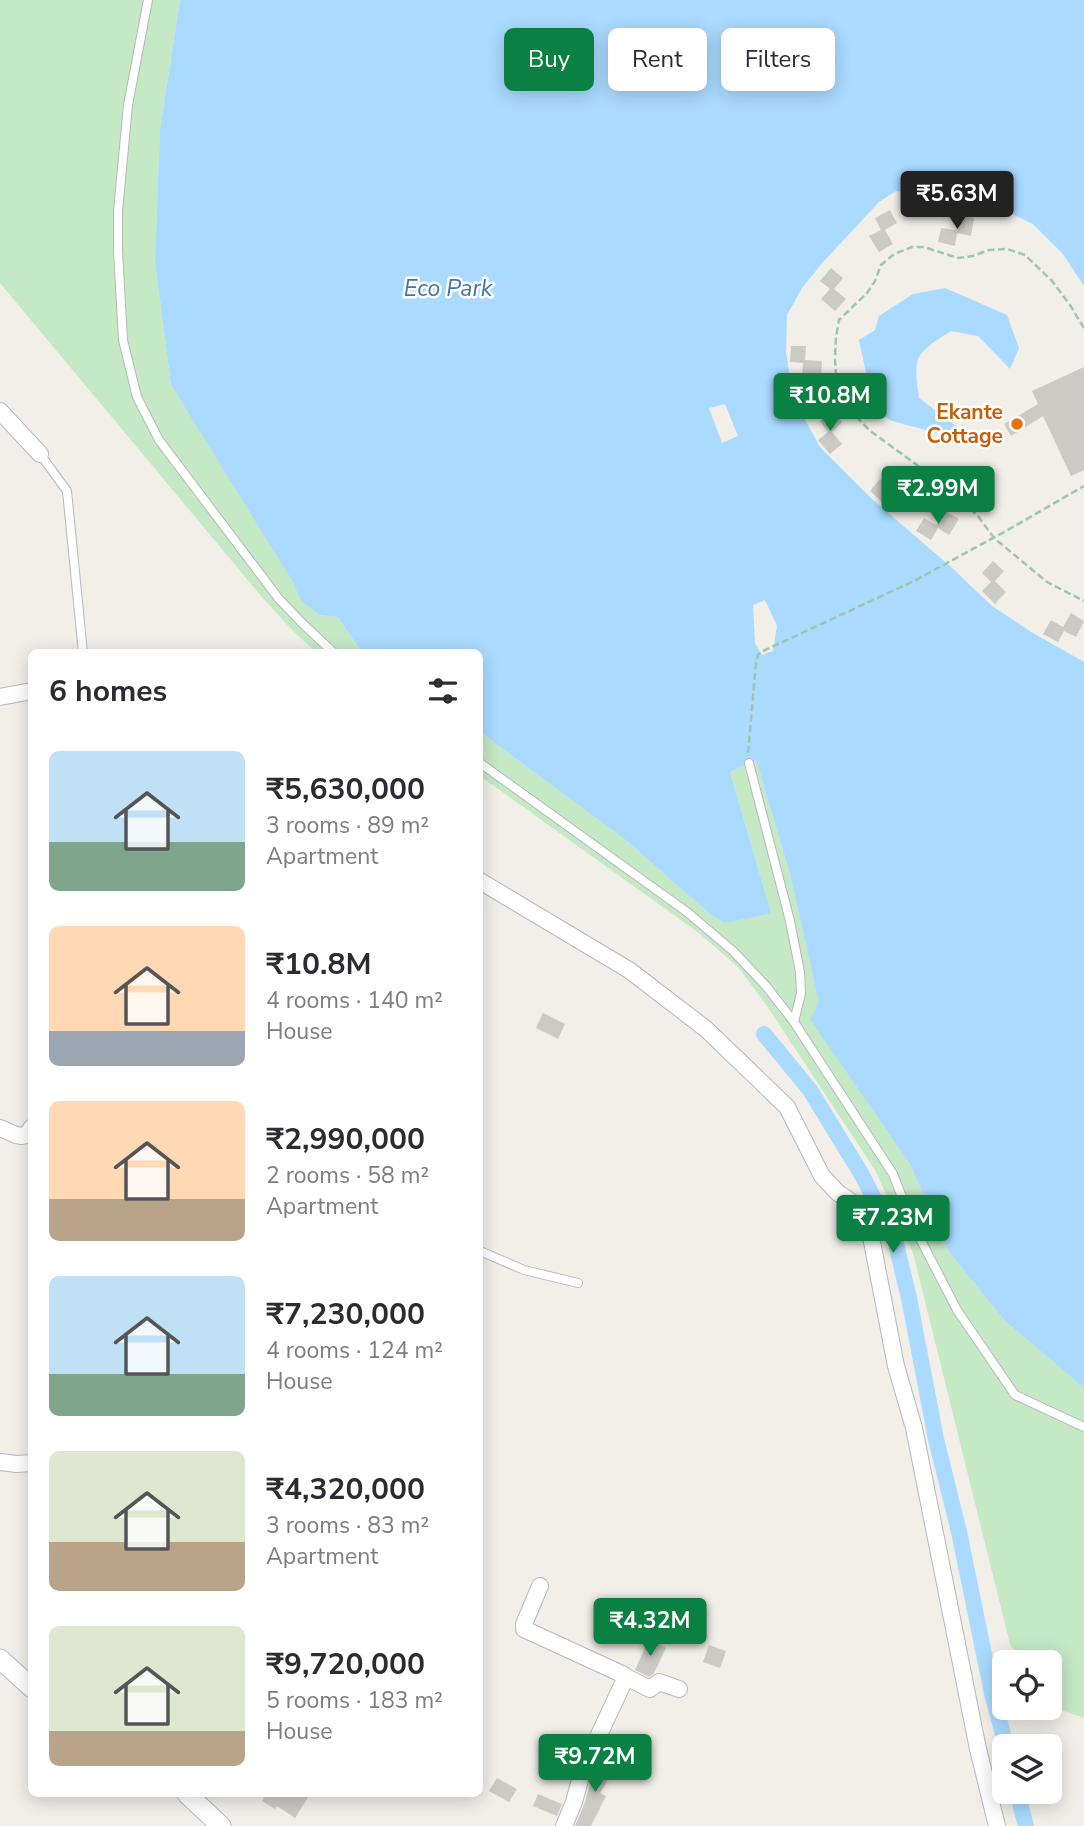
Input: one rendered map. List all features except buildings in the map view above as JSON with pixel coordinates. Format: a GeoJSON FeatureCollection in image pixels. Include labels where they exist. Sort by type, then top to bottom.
{"type":"FeatureCollection","features":[{"type":"Feature","properties":{"kind":"street"},"geometry":{"type":"LineString","coordinates":[[0,411],[40,454]]}},
{"type":"Feature","properties":{"kind":"street"},"geometry":{"type":"LineString","coordinates":[[0,698],[28,692]]}},
{"type":"Feature","properties":{"kind":"street"},"geometry":{"type":"LineString","coordinates":[[483,883],[635,974],[706,1029],[788,1107],[822,1176],[867,1216],[896,1366],[914,1428],[978,1749],[997,1826]]}},
{"type":"Feature","properties":{"kind":"street"},"geometry":{"type":"LineString","coordinates":[[0,1128],[22,1136],[28,1133]]}},
{"type":"Feature","properties":{"kind":"street"},"geometry":{"type":"LineString","coordinates":[[0,1462],[28,1463]]}},
{"type":"Feature","properties":{"kind":"street"},"geometry":{"type":"LineString","coordinates":[[540,1586],[524,1629],[650,1689],[659,1682],[678,1689]]}},
{"type":"Feature","properties":{"kind":"street"},"geometry":{"type":"LineString","coordinates":[[0,1659],[28,1684]]}},
{"type":"Feature","properties":{"kind":"street"},"geometry":{"type":"LineString","coordinates":[[564,1826],[583,1769],[626,1677]]}},
{"type":"Feature","properties":{"kind":"street"},"geometry":{"type":"LineString","coordinates":[[190,1797],[212,1823]]}},
{"type":"Feature","properties":{"kind":"lane"},"geometry":{"type":"LineString","coordinates":[[148,0],[128,105],[118,211],[123,340],[137,397],[159,440],[279,599],[330,649]]}},
{"type":"Feature","properties":{"kind":"lane"},"geometry":{"type":"LineString","coordinates":[[40,454],[67,491],[83,649]]}},
{"type":"Feature","properties":{"kind":"lane"},"geometry":{"type":"LineString","coordinates":[[749,763],[790,921],[800,972],[801,993],[794,1022]]}},
{"type":"Feature","properties":{"kind":"lane"},"geometry":{"type":"LineString","coordinates":[[483,765],[687,912],[733,951],[766,986],[794,1022],[893,1174],[912,1223],[957,1310],[1015,1395],[1084,1427]]}},
{"type":"Feature","properties":{"kind":"lane"},"geometry":{"type":"LineString","coordinates":[[483,1252],[524,1270],[578,1283]]}},
{"type":"Feature","properties":{"kind":"path"},"geometry":{"type":"LineString","coordinates":[[1084,328],[1052,281],[1025,255],[1007,249],[989,250],[958,258],[924,247],[912,247],[894,254],[881,265],[867,293],[839,320],[836,337],[836,376],[854,414],[869,430],[962,501],[995,538],[1047,582],[1084,601]]}},
{"type":"Feature","properties":{"kind":"path"},"geometry":{"type":"LineString","coordinates":[[749,763],[756,663],[761,652],[914,581],[995,538],[1084,485]]}},
{"type":"Feature","properties":{"kind":"green space"},"geometry":{"type":"Polygon","coordinates":[[[0,0],[180,0],[160,130],[155,262],[171,385],[294,582],[301,601],[319,615],[338,617],[360,649],[313,649],[293,631],[0,283],[0,0]]]}},
{"type":"Feature","properties":{"kind":"green space"},"geometry":{"type":"Polygon","coordinates":[[[483,734],[627,841],[710,914],[771,913],[730,772],[756,760],[790,874],[818,999],[811,1019],[910,1164],[949,1252],[1005,1321],[1084,1388],[1084,1718],[1062,1710],[1062,1650],[1014,1650],[1010,1644],[913,1253],[875,1170],[765,1003],[738,967],[699,933],[483,778],[483,734]]]}},
{"type":"Feature","properties":{"kind":"water","name":"Eco Park"},"geometry":{"type":"Polygon","coordinates":[[[180,0],[1084,0],[1084,286],[1063,254],[1033,224],[982,200],[896,191],[879,202],[802,288],[787,315],[786,352],[793,398],[820,447],[871,498],[992,606],[1084,662],[1084,1388],[1005,1321],[949,1252],[910,1164],[810,1019],[818,999],[790,874],[756,760],[730,772],[771,913],[725,923],[710,914],[627,841],[483,734],[483,649],[360,649],[338,617],[319,615],[301,601],[293,582],[171,385],[155,262],[160,130],[180,0]],[[725,404],[709,408],[722,443],[738,436],[725,404]],[[765,600],[753,605],[755,643],[762,655],[773,651],[777,626],[765,600]]]}},
{"type":"Feature","properties":{"kind":"water"},"geometry":{"type":"Polygon","coordinates":[[[945,288],[1007,315],[1019,348],[1010,369],[978,336],[951,331],[930,345],[919,357],[916,373],[919,398],[972,438],[961,445],[949,436],[892,421],[874,410],[859,340],[875,330],[879,316],[913,294],[945,288]]]}},
{"type":"Feature","properties":{"kind":"waterway"},"geometry":{"type":"LineString","coordinates":[[764,1034],[810,1090],[862,1175],[895,1240],[936,1439],[1003,1734]]}},
{"type":"Feature","properties":{"kind":"waterway"},"geometry":{"type":"LineString","coordinates":[[1020,1804],[1026,1826]]}},
{"type":"Feature","properties":{"kind":"place","name":"Ekante Cottage"},"geometry":{"type":"Point","coordinates":[1017,424]}}]}
